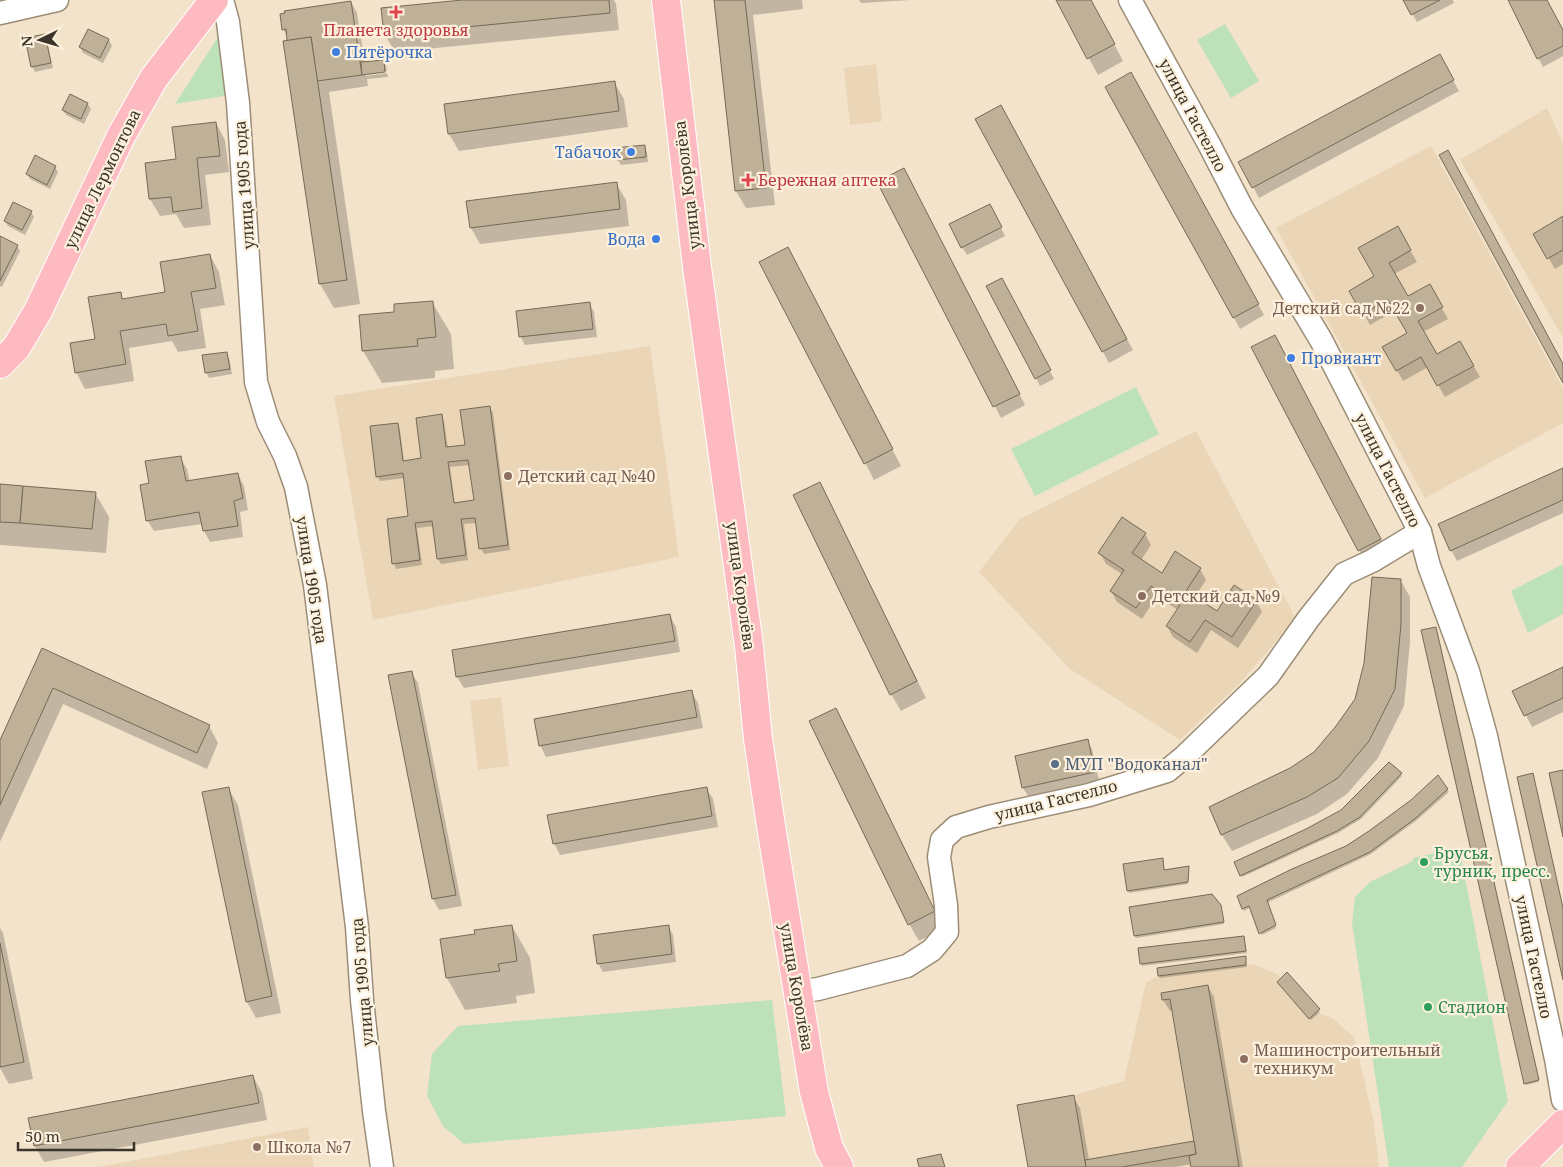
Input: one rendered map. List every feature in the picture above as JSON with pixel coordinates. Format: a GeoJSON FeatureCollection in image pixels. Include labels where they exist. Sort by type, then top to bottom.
{"type":"FeatureCollection","features":[{"type":"Feature","properties":{"kind":"main road","name":"улица Лермонтова"},"geometry":{"type":"LineString","coordinates":[[0,364],[16,348],[38,311],[121,136],[154,78],[214,0]]}},
{"type":"Feature","properties":{"kind":"main road","name":"улица Королёва"},"geometry":{"type":"LineString","coordinates":[[666,0],[696,267],[750,646],[758,739],[814,1092],[829,1148],[839,1167]]}},
{"type":"Feature","properties":{"kind":"main road"},"geometry":{"type":"LineString","coordinates":[[1520,1167],[1563,1124]]}},
{"type":"Feature","properties":{"kind":"street"},"geometry":{"type":"LineString","coordinates":[[0,13],[57,0]]}},
{"type":"Feature","properties":{"kind":"street","name":"улица 1905 года"},"geometry":{"type":"LineString","coordinates":[[222,0],[228,22],[238,103],[256,382],[268,422],[285,456],[296,487],[315,585],[357,927],[364,1018],[382,1167]]}},
{"type":"Feature","properties":{"kind":"street","name":"улица Гастелло"},"geometry":{"type":"LineString","coordinates":[[1130,0],[1242,208],[1321,340],[1420,532],[1431,572],[1468,671],[1486,736],[1556,1058],[1563,1100]]}},
{"type":"Feature","properties":{"kind":"street","name":"улица Гастелло"},"geometry":{"type":"LineString","coordinates":[[798,992],[818,989],[907,966],[932,950],[946,932],[946,905],[939,857],[942,840],[956,827],[988,816],[1089,795],[1167,771],[1268,676],[1309,618],[1344,574],[1372,561],[1420,532]]}},
{"type":"Feature","properties":{"kind":"shaded area"},"geometry":{"type":"Polygon","coordinates":[[[876,64],[882,121],[850,125],[844,68],[876,64]]]}},
{"type":"Feature","properties":{"kind":"shaded area"},"geometry":{"type":"Polygon","coordinates":[[[1547,108],[1563,143],[1563,338],[1460,160],[1547,108]]]}},
{"type":"Feature","properties":{"kind":"shaded area","name":"Детский сад №22"},"geometry":{"type":"Polygon","coordinates":[[[1431,146],[1563,388],[1563,423],[1425,498],[1276,228],[1431,146]]]}},
{"type":"Feature","properties":{"kind":"shaded area","name":"Детский сад №40"},"geometry":{"type":"Polygon","coordinates":[[[650,346],[679,557],[373,620],[334,396],[650,346]]]}},
{"type":"Feature","properties":{"kind":"shaded area","name":"Детский сад №9"},"geometry":{"type":"Polygon","coordinates":[[[1196,431],[1296,619],[1238,685],[1180,740],[1070,669],[979,572],[1020,519],[1196,431]]]}},
{"type":"Feature","properties":{"kind":"shaded area"},"geometry":{"type":"Polygon","coordinates":[[[501,697],[509,766],[478,770],[470,701],[501,697]]]}},
{"type":"Feature","properties":{"kind":"shaded area","name":"Машиностроительный техникум"},"geometry":{"type":"Polygon","coordinates":[[[1253,964],[1277,974],[1310,1011],[1331,1017],[1354,1037],[1374,1122],[1379,1167],[1028,1167],[1017,1105],[1074,1095],[1124,1081],[1146,982],[1163,974],[1253,964]]]}},
{"type":"Feature","properties":{"kind":"shaded area","name":"Школа №7"},"geometry":{"type":"Polygon","coordinates":[[[308,1127],[314,1167],[99,1167],[308,1127]]]}},
{"type":"Feature","properties":{"kind":"green space"},"geometry":{"type":"Polygon","coordinates":[[[1225,24],[1259,81],[1231,98],[1197,40],[1225,24]]]}},
{"type":"Feature","properties":{"kind":"green space"},"geometry":{"type":"Polygon","coordinates":[[[222,31],[230,95],[175,104],[222,31]]]}},
{"type":"Feature","properties":{"kind":"green space"},"geometry":{"type":"Polygon","coordinates":[[[1136,387],[1159,434],[1035,496],[1011,449],[1136,387]]]}},
{"type":"Feature","properties":{"kind":"green space"},"geometry":{"type":"Polygon","coordinates":[[[1563,564],[1563,614],[1528,633],[1511,591],[1563,564]]]}},
{"type":"Feature","properties":{"kind":"green space","name":"Стадион"},"geometry":{"type":"Polygon","coordinates":[[[1451,848],[1461,857],[1508,1101],[1462,1167],[1389,1167],[1352,923],[1355,897],[1370,882],[1413,861],[1413,858],[1451,848]]]}},
{"type":"Feature","properties":{"kind":"green space"},"geometry":{"type":"Polygon","coordinates":[[[772,1000],[786,1116],[464,1144],[443,1126],[427,1096],[432,1054],[458,1026],[772,1000]]]}},
{"type":"Feature","properties":{"kind":"building"},"geometry":{"type":"Polygon","coordinates":[[[462,0],[609,0],[610,13],[384,35],[381,8],[462,0]]]}},
{"type":"Feature","properties":{"kind":"building"},"geometry":{"type":"Polygon","coordinates":[[[714,0],[745,0],[766,188],[735,191],[714,0]]]}},
{"type":"Feature","properties":{"kind":"building"},"geometry":{"type":"Polygon","coordinates":[[[1056,0],[1091,0],[1115,44],[1087,59],[1056,0]]]}},
{"type":"Feature","properties":{"kind":"building"},"geometry":{"type":"Polygon","coordinates":[[[1403,0],[1440,0],[1411,15],[1403,0]]]}},
{"type":"Feature","properties":{"kind":"building"},"geometry":{"type":"Polygon","coordinates":[[[1508,0],[1547,0],[1563,30],[1563,46],[1537,59],[1508,0]]]}},
{"type":"Feature","properties":{"kind":"building","name":"Пятёрочка"},"geometry":{"type":"Polygon","coordinates":[[[351,1],[362,75],[317,81],[311,37],[287,41],[286,29],[282,30],[280,14],[285,13],[284,11],[351,1]]]}},
{"type":"Feature","properties":{"kind":"building"},"geometry":{"type":"Polygon","coordinates":[[[88,29],[109,39],[100,58],[79,47],[88,29]]]}},
{"type":"Feature","properties":{"kind":"building"},"geometry":{"type":"Polygon","coordinates":[[[45,34],[51,63],[31,67],[25,38],[45,34]]]}},
{"type":"Feature","properties":{"kind":"building"},"geometry":{"type":"Polygon","coordinates":[[[311,37],[347,280],[319,284],[283,41],[311,37]]]}},
{"type":"Feature","properties":{"kind":"building"},"geometry":{"type":"Polygon","coordinates":[[[1440,54],[1454,80],[1252,188],[1238,162],[1440,54]]]}},
{"type":"Feature","properties":{"kind":"building"},"geometry":{"type":"Polygon","coordinates":[[[384,60],[385,72],[362,75],[361,62],[384,60]]]}},
{"type":"Feature","properties":{"kind":"building"},"geometry":{"type":"Polygon","coordinates":[[[1131,72],[1259,304],[1233,318],[1105,87],[1131,72]]]}},
{"type":"Feature","properties":{"kind":"building"},"geometry":{"type":"Polygon","coordinates":[[[615,81],[619,111],[448,134],[444,104],[615,81]]]}},
{"type":"Feature","properties":{"kind":"building"},"geometry":{"type":"Polygon","coordinates":[[[70,94],[88,103],[81,119],[62,110],[70,94]]]}},
{"type":"Feature","properties":{"kind":"building"},"geometry":{"type":"Polygon","coordinates":[[[1001,105],[1127,339],[1102,352],[975,119],[1001,105]]]}},
{"type":"Feature","properties":{"kind":"building"},"geometry":{"type":"Polygon","coordinates":[[[216,122],[220,156],[197,158],[202,208],[173,212],[171,197],[149,199],[145,163],[176,159],[172,127],[216,122]]]}},
{"type":"Feature","properties":{"kind":"building","name":"Табачок"},"geometry":{"type":"Polygon","coordinates":[[[645,145],[646,157],[617,160],[615,148],[645,145]]]}},
{"type":"Feature","properties":{"kind":"building"},"geometry":{"type":"Polygon","coordinates":[[[1448,150],[1563,364],[1563,383],[1439,155],[1448,150]]]}},
{"type":"Feature","properties":{"kind":"building"},"geometry":{"type":"Polygon","coordinates":[[[35,155],[56,166],[47,185],[26,174],[35,155]]]}},
{"type":"Feature","properties":{"kind":"building"},"geometry":{"type":"Polygon","coordinates":[[[904,168],[1020,394],[993,407],[877,182],[904,168]]]}},
{"type":"Feature","properties":{"kind":"building"},"geometry":{"type":"Polygon","coordinates":[[[617,182],[620,209],[470,228],[466,201],[617,182]]]}},
{"type":"Feature","properties":{"kind":"building"},"geometry":{"type":"Polygon","coordinates":[[[13,202],[32,211],[22,230],[4,221],[13,202]]]}},
{"type":"Feature","properties":{"kind":"building"},"geometry":{"type":"Polygon","coordinates":[[[990,204],[1002,227],[961,248],[949,224],[990,204]]]}},
{"type":"Feature","properties":{"kind":"building"},"geometry":{"type":"Polygon","coordinates":[[[1563,216],[1563,250],[1547,259],[1533,234],[1563,216]]]}},
{"type":"Feature","properties":{"kind":"building"},"geometry":{"type":"Polygon","coordinates":[[[1398,226],[1411,250],[1389,263],[1408,296],[1430,284],[1443,307],[1418,321],[1437,354],[1460,341],[1474,366],[1437,386],[1421,357],[1396,371],[1382,347],[1407,333],[1388,300],[1362,314],[1349,291],[1374,276],[1358,248],[1398,226]]]}},
{"type":"Feature","properties":{"kind":"building"},"geometry":{"type":"Polygon","coordinates":[[[0,236],[18,245],[0,281],[0,236]]]}},
{"type":"Feature","properties":{"kind":"building"},"geometry":{"type":"Polygon","coordinates":[[[788,247],[893,449],[864,464],[759,262],[788,247]]]}},
{"type":"Feature","properties":{"kind":"building"},"geometry":{"type":"Polygon","coordinates":[[[210,254],[216,288],[191,292],[198,331],[168,336],[166,324],[120,331],[126,364],[75,373],[70,343],[95,339],[88,297],[121,292],[122,299],[165,292],[160,262],[210,254]]]}},
{"type":"Feature","properties":{"kind":"building"},"geometry":{"type":"Polygon","coordinates":[[[1002,278],[1051,370],[1035,379],[986,286],[1002,278]]]}},
{"type":"Feature","properties":{"kind":"building"},"geometry":{"type":"Polygon","coordinates":[[[433,301],[436,337],[417,339],[418,346],[362,351],[359,315],[394,312],[394,304],[433,301]]]}},
{"type":"Feature","properties":{"kind":"building"},"geometry":{"type":"Polygon","coordinates":[[[590,302],[593,329],[519,337],[516,311],[590,302]]]}},
{"type":"Feature","properties":{"kind":"building"},"geometry":{"type":"Polygon","coordinates":[[[1275,335],[1381,539],[1358,551],[1251,347],[1275,335]]]}},
{"type":"Feature","properties":{"kind":"building"},"geometry":{"type":"Polygon","coordinates":[[[227,352],[230,369],[205,373],[202,355],[227,352]]]}},
{"type":"Feature","properties":{"kind":"building"},"geometry":{"type":"Polygon","coordinates":[[[490,406],[508,545],[479,549],[475,518],[461,519],[466,555],[437,559],[432,521],[415,523],[420,560],[392,564],[387,519],[408,516],[403,473],[376,477],[370,426],[398,423],[403,461],[421,458],[416,418],[442,414],[446,447],[465,445],[460,410],[490,406]],[[468,460],[448,462],[454,503],[474,500],[468,460]]]}},
{"type":"Feature","properties":{"kind":"building"},"geometry":{"type":"Polygon","coordinates":[[[181,456],[186,481],[238,473],[243,498],[234,501],[238,526],[203,531],[199,512],[146,521],[140,485],[149,483],[145,461],[181,456]]]}},
{"type":"Feature","properties":{"kind":"building"},"geometry":{"type":"Polygon","coordinates":[[[1563,468],[1563,500],[1450,551],[1438,524],[1563,468]]]}},
{"type":"Feature","properties":{"kind":"building"},"geometry":{"type":"Polygon","coordinates":[[[820,482],[917,681],[890,695],[793,495],[820,482]]]}},
{"type":"Feature","properties":{"kind":"building"},"geometry":{"type":"Polygon","coordinates":[[[0,484],[23,486],[20,523],[0,522],[0,484]]]}},
{"type":"Feature","properties":{"kind":"building"},"geometry":{"type":"Polygon","coordinates":[[[23,486],[96,492],[92,529],[20,523],[23,486]]]}},
{"type":"Feature","properties":{"kind":"building"},"geometry":{"type":"Polygon","coordinates":[[[1122,517],[1146,533],[1132,553],[1162,573],[1175,551],[1201,568],[1186,591],[1217,611],[1234,585],[1257,600],[1232,637],[1205,620],[1190,642],[1166,626],[1180,605],[1151,586],[1136,608],[1110,591],[1124,570],[1098,553],[1122,517]]]}},
{"type":"Feature","properties":{"kind":"building"},"geometry":{"type":"Polygon","coordinates":[[[1372,577],[1401,579],[1401,624],[1395,689],[1369,741],[1338,778],[1307,797],[1221,835],[1209,807],[1290,768],[1314,752],[1355,699],[1364,663],[1372,577]]]}},
{"type":"Feature","properties":{"kind":"building"},"geometry":{"type":"Polygon","coordinates":[[[670,614],[675,641],[456,677],[452,650],[670,614]]]}},
{"type":"Feature","properties":{"kind":"building"},"geometry":{"type":"Polygon","coordinates":[[[1436,627],[1539,1080],[1524,1084],[1421,630],[1436,627]]]}},
{"type":"Feature","properties":{"kind":"building"},"geometry":{"type":"Polygon","coordinates":[[[42,648],[210,725],[197,753],[53,688],[0,805],[0,740],[42,648]]]}},
{"type":"Feature","properties":{"kind":"building"},"geometry":{"type":"Polygon","coordinates":[[[1563,667],[1563,698],[1524,716],[1512,691],[1563,667]]]}},
{"type":"Feature","properties":{"kind":"building"},"geometry":{"type":"Polygon","coordinates":[[[412,671],[456,895],[432,899],[388,675],[412,671]]]}},
{"type":"Feature","properties":{"kind":"building"},"geometry":{"type":"Polygon","coordinates":[[[692,690],[697,717],[539,746],[534,719],[692,690]]]}},
{"type":"Feature","properties":{"kind":"building"},"geometry":{"type":"Polygon","coordinates":[[[836,708],[935,911],[908,925],[809,721],[836,708]]]}},
{"type":"Feature","properties":{"kind":"building","name":"МУП \"Водоканал\""},"geometry":{"type":"Polygon","coordinates":[[[1088,739],[1095,772],[1022,788],[1015,756],[1088,739]]]}},
{"type":"Feature","properties":{"kind":"building"},"geometry":{"type":"Polygon","coordinates":[[[1389,762],[1402,773],[1360,817],[1337,831],[1240,876],[1234,862],[1306,829],[1341,810],[1389,762]]]}},
{"type":"Feature","properties":{"kind":"building"},"geometry":{"type":"Polygon","coordinates":[[[1563,770],[1563,837],[1549,773],[1563,770]]]}},
{"type":"Feature","properties":{"kind":"building"},"geometry":{"type":"Polygon","coordinates":[[[1533,773],[1563,908],[1563,980],[1517,777],[1533,773]]]}},
{"type":"Feature","properties":{"kind":"building"},"geometry":{"type":"Polygon","coordinates":[[[1438,775],[1448,789],[1416,818],[1370,852],[1267,900],[1276,925],[1259,934],[1249,906],[1242,909],[1237,896],[1292,869],[1346,846],[1411,800],[1438,775]]]}},
{"type":"Feature","properties":{"kind":"building"},"geometry":{"type":"Polygon","coordinates":[[[229,787],[272,996],[246,1002],[202,792],[229,787]]]}},
{"type":"Feature","properties":{"kind":"building"},"geometry":{"type":"Polygon","coordinates":[[[707,787],[712,816],[553,844],[547,815],[707,787]]]}},
{"type":"Feature","properties":{"kind":"building"},"geometry":{"type":"Polygon","coordinates":[[[1163,858],[1164,870],[1189,866],[1188,882],[1127,891],[1123,864],[1163,858]]]}},
{"type":"Feature","properties":{"kind":"building"},"geometry":{"type":"Polygon","coordinates":[[[1212,894],[1221,905],[1224,922],[1134,936],[1129,907],[1212,894]]]}},
{"type":"Feature","properties":{"kind":"building"},"geometry":{"type":"Polygon","coordinates":[[[512,925],[517,961],[498,964],[500,971],[446,978],[440,939],[475,934],[474,930],[512,925]]]}},
{"type":"Feature","properties":{"kind":"building"},"geometry":{"type":"Polygon","coordinates":[[[669,925],[672,954],[597,964],[593,935],[669,925]]]}},
{"type":"Feature","properties":{"kind":"building"},"geometry":{"type":"Polygon","coordinates":[[[1244,936],[1246,951],[1140,964],[1138,948],[1244,936]]]}},
{"type":"Feature","properties":{"kind":"building"},"geometry":{"type":"Polygon","coordinates":[[[0,943],[24,1062],[0,1067],[0,943]]]}},
{"type":"Feature","properties":{"kind":"building"},"geometry":{"type":"Polygon","coordinates":[[[1246,956],[1246,965],[1158,976],[1157,968],[1246,956]]]}},
{"type":"Feature","properties":{"kind":"building"},"geometry":{"type":"Polygon","coordinates":[[[1287,972],[1320,1009],[1309,1019],[1277,982],[1287,972]]]}},
{"type":"Feature","properties":{"kind":"building"},"geometry":{"type":"Polygon","coordinates":[[[1208,985],[1239,1167],[1191,1167],[1189,1156],[1196,1154],[1170,999],[1162,1000],[1161,993],[1208,985]]]}},
{"type":"Feature","properties":{"kind":"building"},"geometry":{"type":"Polygon","coordinates":[[[253,1075],[259,1103],[34,1146],[28,1118],[253,1075]]]}},
{"type":"Feature","properties":{"kind":"building"},"geometry":{"type":"Polygon","coordinates":[[[1074,1095],[1086,1167],[1028,1167],[1017,1105],[1074,1095]]]}},
{"type":"Feature","properties":{"kind":"building"},"geometry":{"type":"Polygon","coordinates":[[[1194,1141],[1196,1154],[1122,1167],[1086,1167],[1085,1160],[1194,1141]]]}},
{"type":"Feature","properties":{"kind":"building"},"geometry":{"type":"Polygon","coordinates":[[[941,1154],[945,1167],[919,1167],[917,1159],[941,1154]]]}},
{"type":"Feature","properties":{"kind":"place","name":"Планета здоровья"},"geometry":{"type":"Point","coordinates":[396,12]}},
{"type":"Feature","properties":{"kind":"place","name":"Пятёрочка"},"geometry":{"type":"Point","coordinates":[336,52]}},
{"type":"Feature","properties":{"kind":"place","name":"Табачок"},"geometry":{"type":"Point","coordinates":[631,152]}},
{"type":"Feature","properties":{"kind":"place","name":"Бережная аптека"},"geometry":{"type":"Point","coordinates":[748,180]}},
{"type":"Feature","properties":{"kind":"place","name":"Вода"},"geometry":{"type":"Point","coordinates":[656,239]}},
{"type":"Feature","properties":{"kind":"place","name":"Детский сад №22"},"geometry":{"type":"Point","coordinates":[1420,308]}},
{"type":"Feature","properties":{"kind":"place","name":"Провиант"},"geometry":{"type":"Point","coordinates":[1291,358]}},
{"type":"Feature","properties":{"kind":"place","name":"Детский сад №40"},"geometry":{"type":"Point","coordinates":[508,476]}},
{"type":"Feature","properties":{"kind":"place","name":"Детский сад №9"},"geometry":{"type":"Point","coordinates":[1142,596]}},
{"type":"Feature","properties":{"kind":"place","name":"МУП \"Водоканал\""},"geometry":{"type":"Point","coordinates":[1055,764]}},
{"type":"Feature","properties":{"kind":"place","name":"Брусья, турник, пресс."},"geometry":{"type":"Point","coordinates":[1424,862]}},
{"type":"Feature","properties":{"kind":"place","name":"Стадион"},"geometry":{"type":"Point","coordinates":[1428,1007]}},
{"type":"Feature","properties":{"kind":"place","name":"Машиностроительный техникум"},"geometry":{"type":"Point","coordinates":[1244,1059]}},
{"type":"Feature","properties":{"kind":"place","name":"Школа №7"},"geometry":{"type":"Point","coordinates":[257,1147]}}]}
